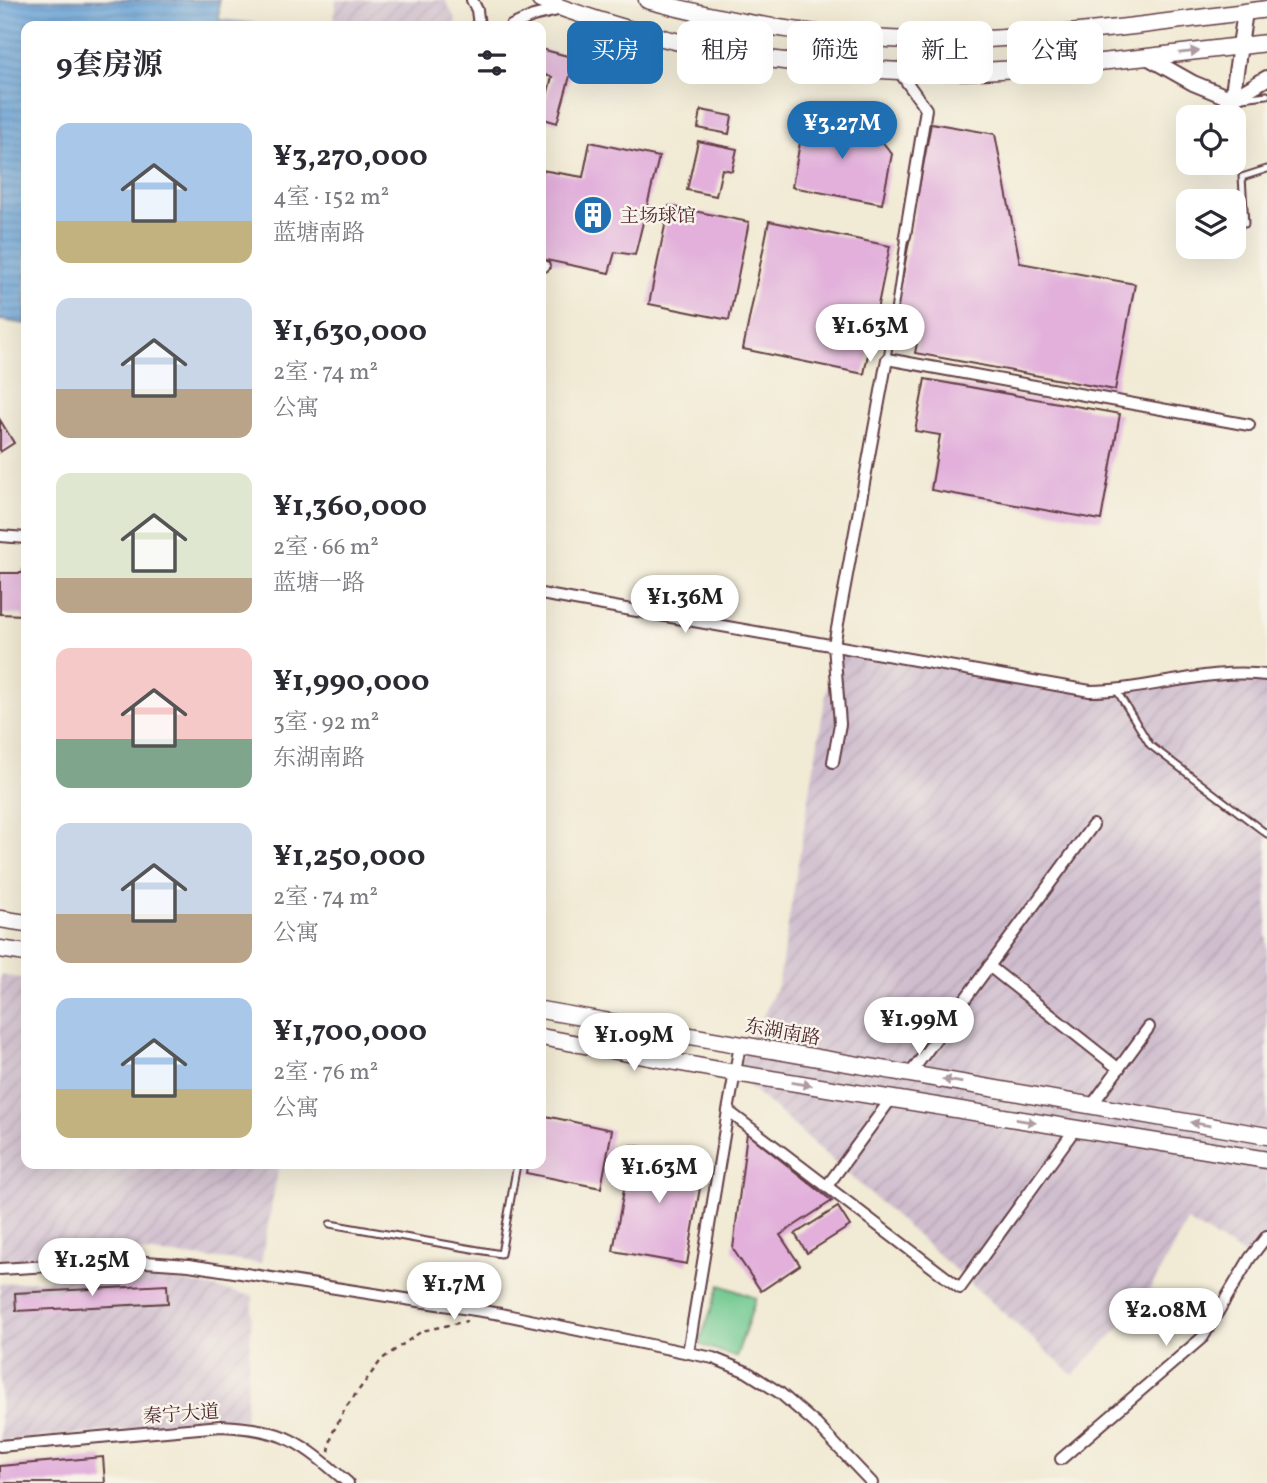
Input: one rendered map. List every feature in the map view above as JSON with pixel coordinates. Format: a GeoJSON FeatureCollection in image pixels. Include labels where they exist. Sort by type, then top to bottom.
{"type":"FeatureCollection","features":[{"type":"Feature","properties":{"kind":"main road"},"geometry":{"type":"LineString","coordinates":[[540,0],[619,25],[717,49],[776,59],[897,70]]}},
{"type":"Feature","properties":{"kind":"main road"},"geometry":{"type":"LineString","coordinates":[[647,0],[729,19],[846,36],[965,40],[1146,26],[1267,9]]}},
{"type":"Feature","properties":{"kind":"main road"},"geometry":{"type":"LineString","coordinates":[[1146,26],[1147,57]]}},
{"type":"Feature","properties":{"kind":"main road"},"geometry":{"type":"LineString","coordinates":[[993,69],[1147,57],[1267,43]]}},
{"type":"Feature","properties":{"kind":"main road"},"geometry":{"type":"LineString","coordinates":[[0,919],[21,922]]}},
{"type":"Feature","properties":{"kind":"main road"},"geometry":{"type":"LineString","coordinates":[[0,949],[21,952]]}},
{"type":"Feature","properties":{"kind":"main road","name":"东湖南路"},"geometry":{"type":"LineString","coordinates":[[546,1011],[1267,1136]]}},
{"type":"Feature","properties":{"kind":"main road"},"geometry":{"type":"LineString","coordinates":[[546,1038],[734,1073],[1267,1160]]}},
{"type":"Feature","properties":{"kind":"street"},"geometry":{"type":"LineString","coordinates":[[472,0],[478,21]]}},
{"type":"Feature","properties":{"kind":"street"},"geometry":{"type":"LineString","coordinates":[[522,21],[565,8]]}},
{"type":"Feature","properties":{"kind":"street"},"geometry":{"type":"LineString","coordinates":[[1232,99],[1245,12]]}},
{"type":"Feature","properties":{"kind":"street"},"geometry":{"type":"LineString","coordinates":[[1147,57],[1193,83],[1232,99]]}},
{"type":"Feature","properties":{"kind":"street"},"geometry":{"type":"LineString","coordinates":[[1232,99],[1267,78]]}},
{"type":"Feature","properties":{"kind":"street"},"geometry":{"type":"LineString","coordinates":[[905,236],[926,109],[908,84]]}},
{"type":"Feature","properties":{"kind":"street"},"geometry":{"type":"LineString","coordinates":[[833,762],[840,724],[834,645],[887,359],[1249,425]]}},
{"type":"Feature","properties":{"kind":"street"},"geometry":{"type":"LineString","coordinates":[[0,536],[21,538]]}},
{"type":"Feature","properties":{"kind":"street"},"geometry":{"type":"LineString","coordinates":[[546,595],[1090,691],[1117,691],[1200,676],[1244,672],[1267,675]]}},
{"type":"Feature","properties":{"kind":"street"},"geometry":{"type":"LineString","coordinates":[[910,1074],[1093,825]]}},
{"type":"Feature","properties":{"kind":"street"},"geometry":{"type":"LineString","coordinates":[[989,966],[1119,1069]]}},
{"type":"Feature","properties":{"kind":"street"},"geometry":{"type":"LineString","coordinates":[[1092,1105],[1149,1027]]}},
{"type":"Feature","properties":{"kind":"street"},"geometry":{"type":"LineString","coordinates":[[688,1353],[740,1045]]}},
{"type":"Feature","properties":{"kind":"street"},"geometry":{"type":"LineString","coordinates":[[827,1186],[891,1099]]}},
{"type":"Feature","properties":{"kind":"street"},"geometry":{"type":"LineString","coordinates":[[728,1111],[960,1288],[1075,1129]]}},
{"type":"Feature","properties":{"kind":"street"},"geometry":{"type":"LineString","coordinates":[[1061,1460],[1203,1337],[1250,1258],[1267,1236]]}},
{"type":"Feature","properties":{"kind":"street"},"geometry":{"type":"LineString","coordinates":[[0,1269],[131,1261],[189,1265],[501,1314],[713,1358],[747,1372],[780,1393],[816,1424],[872,1483]]}},
{"type":"Feature","properties":{"kind":"street","name":"秦宁大道"},"geometry":{"type":"LineString","coordinates":[[0,1446],[221,1426],[257,1428],[283,1436],[310,1450],[348,1483]]}},
{"type":"Feature","properties":{"kind":"lane"},"geometry":{"type":"LineString","coordinates":[[1232,99],[1267,95]]}},
{"type":"Feature","properties":{"kind":"lane"},"geometry":{"type":"LineString","coordinates":[[1243,189],[1242,177],[1267,169]]}},
{"type":"Feature","properties":{"kind":"lane"},"geometry":{"type":"LineString","coordinates":[[887,359],[905,236]]}},
{"type":"Feature","properties":{"kind":"lane"},"geometry":{"type":"LineString","coordinates":[[1117,691],[1150,745],[1267,834]]}},
{"type":"Feature","properties":{"kind":"lane"},"geometry":{"type":"LineString","coordinates":[[330,1224],[501,1254],[516,1169]]}},
{"type":"Feature","properties":{"kind":"path"},"geometry":{"type":"LineString","coordinates":[[326,1464],[332,1434],[346,1407],[382,1359],[422,1331],[475,1320]]}},
{"type":"Feature","properties":{"kind":"shaded area"},"geometry":{"type":"Polygon","coordinates":[[[336,0],[445,0],[456,20],[456,21],[334,21],[336,0]]]}},
{"type":"Feature","properties":{"kind":"shaded area"},"geometry":{"type":"Polygon","coordinates":[[[834,645],[1090,691],[1200,676],[1267,675],[1267,1236],[1250,1258],[1187,1221],[1143,1303],[1073,1375],[735,1073],[778,985],[834,645]]]}},
{"type":"Feature","properties":{"kind":"shaded area"},"geometry":{"type":"Polygon","coordinates":[[[0,975],[21,978],[21,1169],[278,1169],[261,1263],[130,1251],[0,1261],[0,975]]]}},
{"type":"Feature","properties":{"kind":"shaded area"},"geometry":{"type":"Polygon","coordinates":[[[138,1272],[253,1296],[245,1419],[0,1441],[0,1284],[138,1272]]]}},
{"type":"Feature","properties":{"kind":"green space"},"geometry":{"type":"Polygon","coordinates":[[[720,1285],[756,1298],[736,1357],[699,1344],[720,1285]]]}},
{"type":"Feature","properties":{"kind":"water"},"geometry":{"type":"Polygon","coordinates":[[[0,0],[219,0],[219,20],[228,21],[21,21],[21,323],[0,320],[0,0]]]}},
{"type":"Feature","properties":{"kind":"building"},"geometry":{"type":"Polygon","coordinates":[[[546,50],[567,56],[568,84],[557,123],[546,120],[546,99],[552,77],[546,75],[546,50]]]}},
{"type":"Feature","properties":{"kind":"building"},"geometry":{"type":"Polygon","coordinates":[[[701,110],[732,116],[729,134],[698,128],[701,110]]]}},
{"type":"Feature","properties":{"kind":"building"},"geometry":{"type":"Polygon","coordinates":[[[805,115],[872,129],[892,154],[882,204],[792,187],[805,115]]]}},
{"type":"Feature","properties":{"kind":"building"},"geometry":{"type":"Polygon","coordinates":[[[931,123],[995,134],[1020,263],[1135,284],[1115,390],[915,353],[919,333],[893,328],[931,123]]]}},
{"type":"Feature","properties":{"kind":"building"},"geometry":{"type":"Polygon","coordinates":[[[698,141],[737,149],[732,171],[722,169],[716,196],[687,190],[698,141]]]}},
{"type":"Feature","properties":{"kind":"building","name":"主场球馆"},"geometry":{"type":"Polygon","coordinates":[[[590,142],[659,157],[635,255],[615,252],[609,273],[546,260],[546,171],[583,177],[590,142]]]}},
{"type":"Feature","properties":{"kind":"building"},"geometry":{"type":"Polygon","coordinates":[[[669,206],[749,222],[729,320],[649,304],[669,206]]]}},
{"type":"Feature","properties":{"kind":"building"},"geometry":{"type":"Polygon","coordinates":[[[769,221],[890,246],[864,374],[743,349],[769,221]]]}},
{"type":"Feature","properties":{"kind":"building"},"geometry":{"type":"Polygon","coordinates":[[[925,379],[1120,414],[1101,520],[931,490],[940,435],[915,431],[925,379]]]}},
{"type":"Feature","properties":{"kind":"building"},"geometry":{"type":"Polygon","coordinates":[[[0,420],[14,443],[0,452],[0,420]]]}},
{"type":"Feature","properties":{"kind":"building"},"geometry":{"type":"Polygon","coordinates":[[[0,573],[21,573],[21,615],[0,614],[0,573]]]}},
{"type":"Feature","properties":{"kind":"building"},"geometry":{"type":"Polygon","coordinates":[[[546,1116],[612,1130],[601,1188],[526,1173],[527,1169],[546,1169],[546,1116]]]}},
{"type":"Feature","properties":{"kind":"building"},"geometry":{"type":"Polygon","coordinates":[[[747,1133],[832,1201],[780,1235],[800,1265],[761,1291],[733,1249],[747,1133]]]}},
{"type":"Feature","properties":{"kind":"building"},"geometry":{"type":"Polygon","coordinates":[[[632,1145],[705,1158],[687,1264],[613,1251],[632,1145]]]}},
{"type":"Feature","properties":{"kind":"building"},"geometry":{"type":"Polygon","coordinates":[[[838,1207],[850,1226],[807,1253],[795,1234],[838,1207]]]}},
{"type":"Feature","properties":{"kind":"building"},"geometry":{"type":"Polygon","coordinates":[[[167,1285],[168,1303],[16,1311],[15,1293],[167,1285]]]}},
{"type":"Feature","properties":{"kind":"building"},"geometry":{"type":"Polygon","coordinates":[[[103,1457],[105,1483],[0,1483],[0,1466],[103,1457]]]}},
{"type":"Feature","properties":{"kind":"place","name":"主场球馆"},"geometry":{"type":"Point","coordinates":[593,215]}}]}
